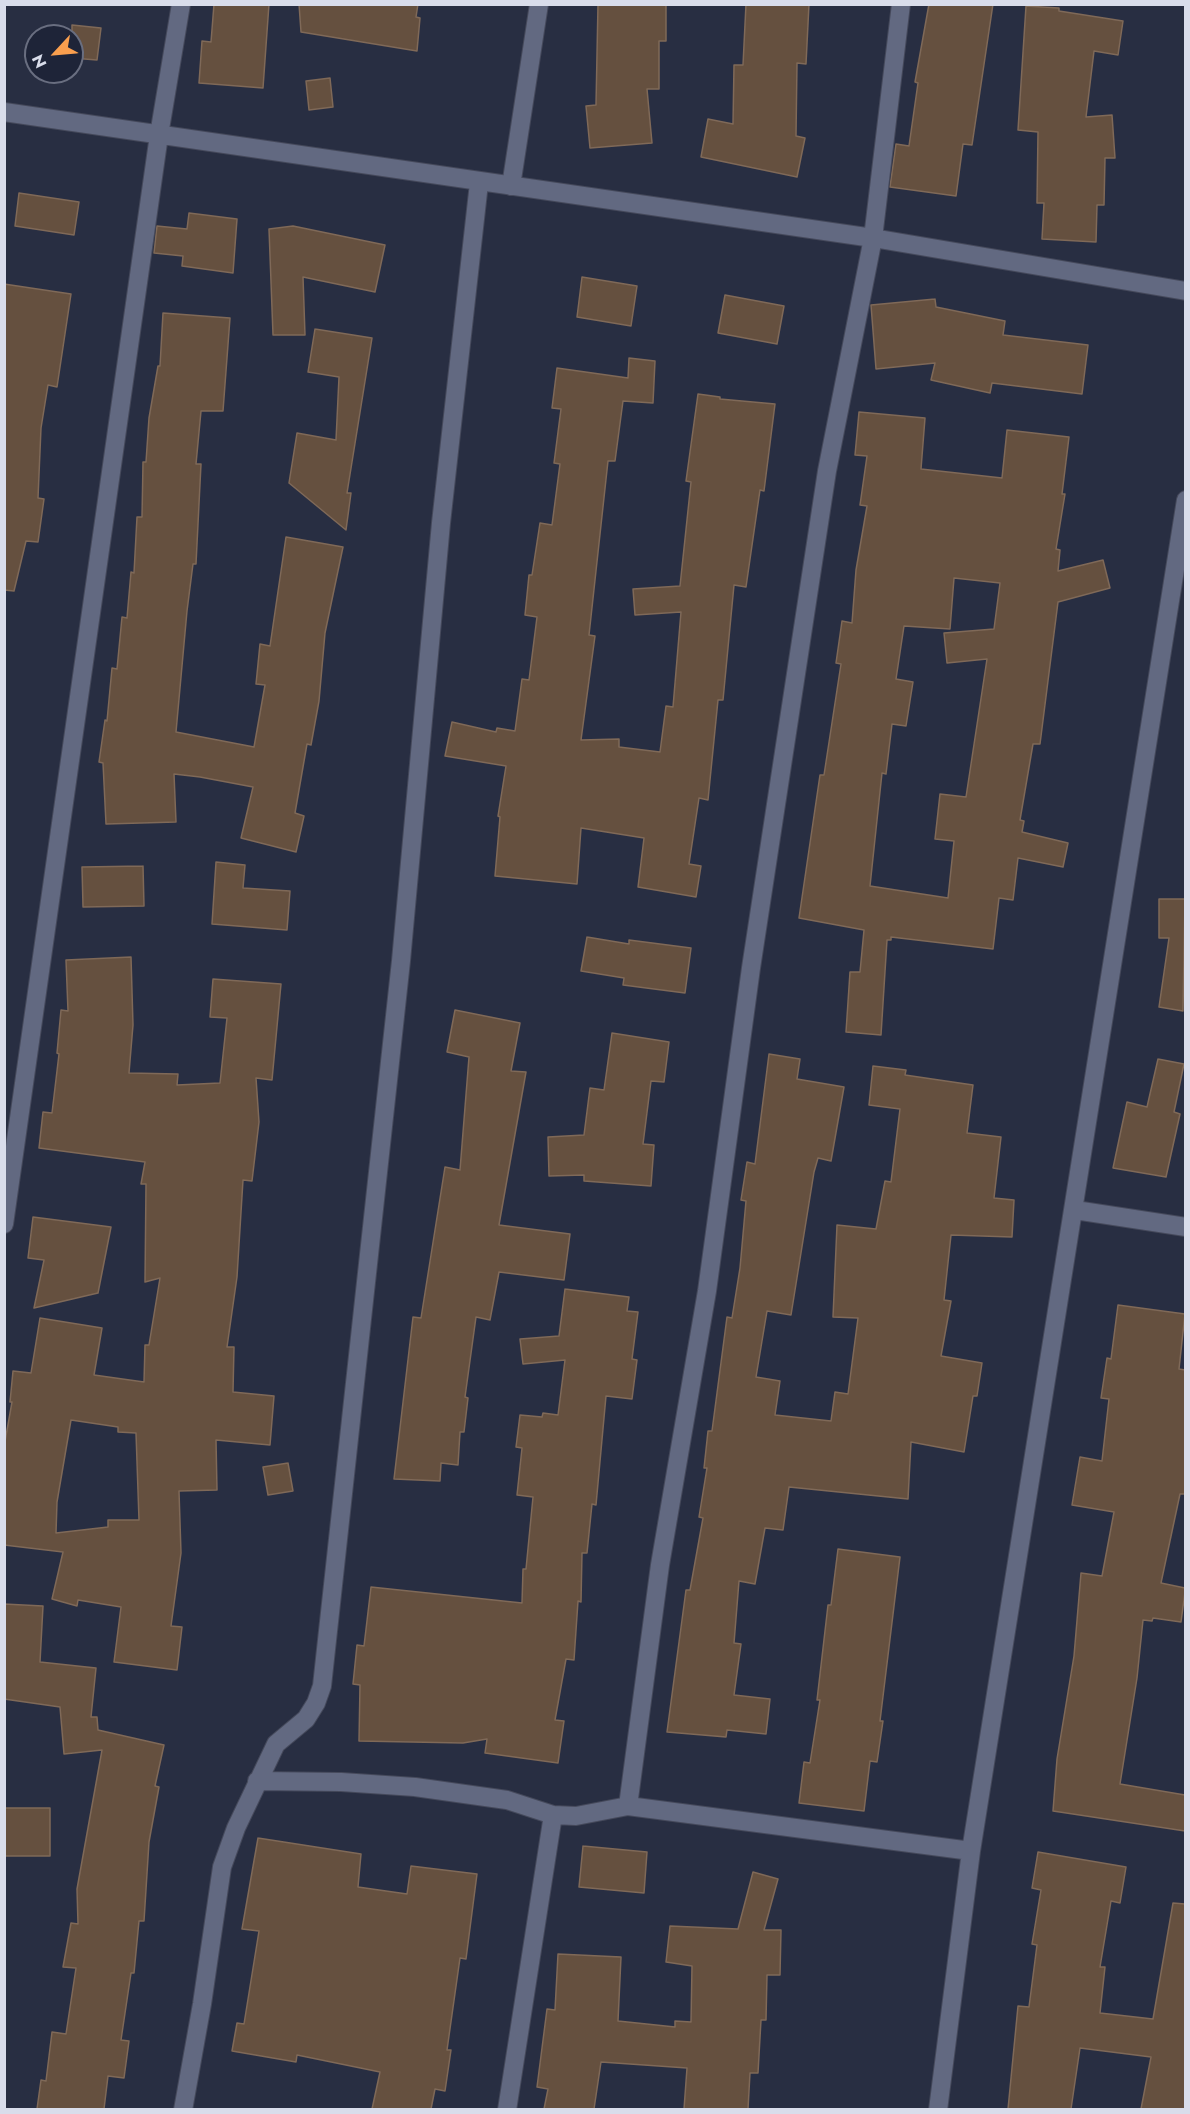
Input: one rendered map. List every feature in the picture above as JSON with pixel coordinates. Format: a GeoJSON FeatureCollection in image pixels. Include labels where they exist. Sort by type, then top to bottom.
{"type":"FeatureCollection","features":[{"type":"Feature","properties":{"kind":"street"},"geometry":{"type":"LineString","coordinates":[[4,1224],[159,135],[181,4]]}},
{"type":"Feature","properties":{"kind":"street"},"geometry":{"type":"LineString","coordinates":[[511,186],[539,4]]}},
{"type":"Feature","properties":{"kind":"street"},"geometry":{"type":"LineString","coordinates":[[628,1806],[660,1565],[707,1291],[751,968],[826,471],[873,238],[901,4]]}},
{"type":"Feature","properties":{"kind":"street"},"geometry":{"type":"LineString","coordinates":[[4,112],[479,183],[873,238],[1185,291]]}},
{"type":"Feature","properties":{"kind":"street"},"geometry":{"type":"LineString","coordinates":[[183,2109],[202,2004],[222,1867],[257,1781],[276,1744],[306,1719],[316,1703],[322,1686],[399,973],[441,523],[479,183]]}},
{"type":"Feature","properties":{"kind":"street"},"geometry":{"type":"LineString","coordinates":[[938,2109],[971,1851],[1075,1210],[1185,500]]}},
{"type":"Feature","properties":{"kind":"street"},"geometry":{"type":"LineString","coordinates":[[1075,1210],[1185,1227]]}},
{"type":"Feature","properties":{"kind":"street"},"geometry":{"type":"LineString","coordinates":[[257,1781],[341,1782],[415,1787],[507,1800],[553,1815],[576,1816],[628,1806],[971,1851]]}},
{"type":"Feature","properties":{"kind":"street"},"geometry":{"type":"LineString","coordinates":[[507,2109],[553,1815]]}},
{"type":"Feature","properties":{"kind":"building"},"geometry":{"type":"Polygon","coordinates":[[[214,4],[269,4],[263,88],[199,83],[202,41],[211,42],[214,4]]]}},
{"type":"Feature","properties":{"kind":"building"},"geometry":{"type":"Polygon","coordinates":[[[299,4],[418,4],[416,17],[420,18],[417,51],[301,32],[299,4]]]}},
{"type":"Feature","properties":{"kind":"building"},"geometry":{"type":"Polygon","coordinates":[[[598,4],[666,4],[666,41],[659,41],[659,89],[647,89],[652,143],[590,148],[586,106],[596,105],[598,4]]]}},
{"type":"Feature","properties":{"kind":"building"},"geometry":{"type":"Polygon","coordinates":[[[746,4],[809,4],[806,64],[797,63],[796,136],[805,138],[797,177],[701,157],[708,119],[733,124],[734,65],[743,65],[746,4]]]}},
{"type":"Feature","properties":{"kind":"building"},"geometry":{"type":"Polygon","coordinates":[[[929,4],[993,4],[972,145],[963,144],[956,196],[890,187],[896,144],[909,146],[918,83],[915,82],[929,4]]]}},
{"type":"Feature","properties":{"kind":"building"},"geometry":{"type":"Polygon","coordinates":[[[1026,6],[1059,8],[1059,11],[1123,21],[1118,55],[1094,51],[1086,117],[1112,115],[1115,158],[1105,158],[1104,205],[1097,205],[1096,242],[1042,239],[1044,203],[1037,203],[1038,132],[1018,130],[1026,6]]]}},
{"type":"Feature","properties":{"kind":"building"},"geometry":{"type":"Polygon","coordinates":[[[84,26],[101,28],[97,60],[84,59],[84,26]]]}},
{"type":"Feature","properties":{"kind":"building"},"geometry":{"type":"Polygon","coordinates":[[[330,78],[333,107],[309,110],[306,81],[330,78]]]}},
{"type":"Feature","properties":{"kind":"building"},"geometry":{"type":"Polygon","coordinates":[[[19,193],[79,202],[74,235],[15,226],[19,193]]]}},
{"type":"Feature","properties":{"kind":"building"},"geometry":{"type":"Polygon","coordinates":[[[189,213],[237,219],[233,273],[182,266],[183,256],[154,253],[157,226],[187,229],[189,213]]]}},
{"type":"Feature","properties":{"kind":"building"},"geometry":{"type":"Polygon","coordinates":[[[293,226],[385,245],[375,292],[303,277],[305,335],[273,335],[269,229],[293,226]]]}},
{"type":"Feature","properties":{"kind":"building"},"geometry":{"type":"Polygon","coordinates":[[[582,277],[637,286],[631,326],[577,317],[582,277]]]}},
{"type":"Feature","properties":{"kind":"building"},"geometry":{"type":"Polygon","coordinates":[[[4,284],[71,294],[57,387],[48,385],[41,428],[38,498],[44,499],[38,542],[26,541],[14,591],[4,590],[4,284]]]}},
{"type":"Feature","properties":{"kind":"building"},"geometry":{"type":"Polygon","coordinates":[[[725,295],[784,306],[777,344],[718,333],[725,295]]]}},
{"type":"Feature","properties":{"kind":"building"},"geometry":{"type":"Polygon","coordinates":[[[935,299],[936,307],[1005,321],[1003,335],[1088,345],[1082,394],[992,383],[990,393],[931,380],[935,363],[876,369],[871,305],[935,299]]]}},
{"type":"Feature","properties":{"kind":"building"},"geometry":{"type":"Polygon","coordinates":[[[163,313],[230,318],[223,411],[201,411],[196,464],[201,464],[196,564],[193,564],[187,611],[176,732],[254,747],[265,685],[256,684],[260,644],[270,646],[286,537],[343,547],[325,633],[319,701],[311,745],[307,744],[295,813],[304,816],[296,852],[241,838],[253,787],[200,777],[174,774],[176,822],[106,824],[103,763],[99,762],[105,720],[107,721],[112,668],[117,669],[122,617],[127,618],[131,572],[134,573],[137,517],[142,517],[143,462],[146,462],[149,418],[158,366],[160,366],[163,313]]]}},
{"type":"Feature","properties":{"kind":"building"},"geometry":{"type":"Polygon","coordinates":[[[315,329],[372,338],[347,493],[351,493],[346,530],[289,483],[297,433],[336,440],[339,377],[308,372],[315,329]]]}},
{"type":"Feature","properties":{"kind":"building"},"geometry":{"type":"Polygon","coordinates":[[[629,358],[655,361],[653,403],[623,401],[615,461],[608,461],[589,635],[595,636],[581,740],[619,739],[619,747],[660,752],[666,706],[673,707],[681,612],[635,615],[633,589],[680,586],[691,482],[686,481],[698,394],[720,397],[720,399],[775,404],[764,491],[760,490],[746,587],[734,585],[723,700],[718,700],[708,800],[699,798],[689,864],[701,866],[696,897],[638,887],[644,838],[581,828],[577,884],[495,876],[500,817],[498,816],[506,766],[445,756],[452,722],[496,732],[497,728],[515,731],[522,679],[529,680],[537,617],[525,615],[529,575],[532,575],[540,523],[552,525],[560,464],[554,463],[561,409],[552,408],[557,368],[628,378],[629,358]]]}},
{"type":"Feature","properties":{"kind":"building"},"geometry":{"type":"Polygon","coordinates":[[[859,412],[925,418],[921,469],[1002,478],[1007,430],[1069,437],[1062,494],[1065,494],[1056,549],[1060,550],[1058,571],[1103,560],[1110,588],[1058,602],[1040,744],[1033,744],[1020,820],[1024,821],[1022,832],[1068,843],[1063,867],[1018,858],[1013,900],[999,898],[993,949],[891,937],[891,940],[887,940],[881,1035],[846,1032],[850,972],[860,972],[864,930],[799,918],[820,775],[824,775],[841,664],[836,663],[842,621],[852,623],[856,570],[867,506],[860,505],[867,456],[855,455],[859,412]],[[954,578],[950,629],[904,626],[896,679],[913,682],[906,726],[892,724],[886,774],[882,773],[870,886],[948,898],[954,841],[935,839],[940,794],[966,797],[987,659],[947,663],[944,633],[994,629],[1000,583],[954,578]]]}},
{"type":"Feature","properties":{"kind":"building"},"geometry":{"type":"Polygon","coordinates":[[[216,862],[245,865],[243,888],[290,891],[287,930],[212,924],[216,862]]]}},
{"type":"Feature","properties":{"kind":"building"},"geometry":{"type":"Polygon","coordinates":[[[143,866],[144,906],[83,907],[82,867],[143,866]]]}},
{"type":"Feature","properties":{"kind":"building"},"geometry":{"type":"Polygon","coordinates":[[[1159,899],[1185,899],[1183,1011],[1159,1007],[1169,938],[1159,938],[1159,899]]]}},
{"type":"Feature","properties":{"kind":"building"},"geometry":{"type":"Polygon","coordinates":[[[587,937],[629,944],[629,940],[691,948],[685,993],[623,985],[624,978],[581,971],[587,937]]]}},
{"type":"Feature","properties":{"kind":"building"},"geometry":{"type":"Polygon","coordinates":[[[131,957],[133,1025],[129,1073],[178,1074],[177,1085],[220,1083],[227,1018],[210,1017],[213,979],[281,984],[272,1080],[256,1078],[259,1122],[252,1181],[243,1180],[237,1277],[227,1347],[234,1347],[233,1392],[274,1396],[270,1445],[216,1440],[217,1490],[179,1491],[181,1553],[171,1626],[182,1627],[177,1670],[114,1662],[121,1607],[78,1600],[77,1606],[52,1599],[63,1552],[4,1545],[4,1447],[12,1402],[10,1402],[13,1371],[31,1373],[40,1318],[102,1328],[94,1375],[144,1382],[145,1345],[149,1345],[160,1278],[145,1282],[146,1184],[141,1184],[145,1162],[39,1148],[43,1112],[52,1113],[59,1054],[57,1053],[61,1010],[68,1011],[66,960],[131,957]],[[71,1420],[57,1502],[56,1533],[108,1527],[108,1520],[139,1520],[136,1433],[118,1432],[118,1427],[71,1420]]]}},
{"type":"Feature","properties":{"kind":"building"},"geometry":{"type":"Polygon","coordinates":[[[455,1010],[520,1023],[511,1071],[526,1072],[499,1225],[570,1234],[564,1280],[499,1272],[490,1320],[476,1317],[465,1397],[468,1398],[464,1432],[460,1432],[458,1465],[441,1463],[440,1481],[394,1479],[413,1317],[421,1318],[445,1167],[460,1170],[469,1057],[447,1052],[455,1010]]]}},
{"type":"Feature","properties":{"kind":"building"},"geometry":{"type":"Polygon","coordinates":[[[612,1033],[669,1042],[664,1082],[651,1081],[643,1144],[654,1145],[651,1186],[584,1181],[584,1175],[549,1176],[548,1137],[584,1135],[590,1088],[604,1090],[612,1033]]]}},
{"type":"Feature","properties":{"kind":"building"},"geometry":{"type":"Polygon","coordinates":[[[769,1054],[800,1059],[797,1079],[844,1087],[831,1161],[818,1158],[814,1172],[791,1315],[767,1311],[756,1377],[780,1381],[775,1415],[831,1421],[835,1392],[848,1394],[858,1318],[833,1317],[837,1225],[876,1229],[885,1181],[891,1182],[900,1109],[869,1105],[873,1066],[906,1070],[905,1075],[973,1085],[967,1133],[1001,1137],[994,1198],[1014,1200],[1012,1237],[951,1235],[944,1300],[951,1301],[941,1356],[982,1363],[977,1396],[973,1396],[964,1452],[911,1442],[908,1499],[789,1487],[783,1530],[765,1528],[755,1584],[739,1581],[734,1643],[741,1644],[734,1695],[770,1699],[766,1734],[727,1730],[726,1737],[667,1732],[686,1590],[690,1590],[703,1518],[699,1517],[707,1468],[704,1468],[708,1431],[712,1431],[727,1317],[732,1318],[740,1268],[746,1201],[741,1200],[747,1162],[755,1164],[769,1054]]]}},
{"type":"Feature","properties":{"kind":"building"},"geometry":{"type":"Polygon","coordinates":[[[1158,1059],[1184,1064],[1174,1112],[1180,1114],[1166,1177],[1113,1168],[1127,1102],[1147,1107],[1158,1059]]]}},
{"type":"Feature","properties":{"kind":"building"},"geometry":{"type":"Polygon","coordinates":[[[33,1217],[111,1227],[98,1293],[34,1308],[44,1260],[28,1258],[33,1217]]]}},
{"type":"Feature","properties":{"kind":"building"},"geometry":{"type":"Polygon","coordinates":[[[565,1289],[629,1297],[627,1311],[638,1312],[632,1359],[637,1360],[632,1399],[606,1396],[596,1505],[592,1504],[587,1553],[582,1553],[581,1602],[578,1601],[574,1660],[566,1659],[555,1720],[564,1721],[558,1763],[485,1753],[487,1739],[463,1743],[359,1741],[360,1685],[353,1684],[357,1645],[364,1646],[371,1587],[522,1603],[523,1569],[526,1569],[533,1497],[517,1495],[522,1448],[516,1447],[520,1415],[542,1417],[543,1413],[558,1415],[565,1360],[523,1364],[520,1339],[559,1336],[565,1289]]]}},
{"type":"Feature","properties":{"kind":"building"},"geometry":{"type":"Polygon","coordinates":[[[1118,1305],[1185,1314],[1179,1369],[1185,1370],[1185,1494],[1180,1494],[1161,1583],[1185,1588],[1181,1622],[1153,1618],[1152,1621],[1143,1620],[1137,1678],[1120,1784],[1185,1795],[1185,1831],[1053,1811],[1057,1759],[1074,1656],[1081,1573],[1102,1576],[1114,1512],[1072,1505],[1080,1457],[1102,1461],[1109,1399],[1101,1398],[1107,1358],[1111,1359],[1118,1305]]]}},
{"type":"Feature","properties":{"kind":"building"},"geometry":{"type":"Polygon","coordinates":[[[288,1463],[293,1491],[268,1495],[263,1467],[288,1463]]]}},
{"type":"Feature","properties":{"kind":"building"},"geometry":{"type":"Polygon","coordinates":[[[838,1549],[900,1557],[880,1721],[883,1721],[877,1762],[870,1761],[864,1811],[799,1803],[804,1762],[810,1763],[820,1700],[817,1700],[828,1605],[831,1605],[838,1549]]]}},
{"type":"Feature","properties":{"kind":"building"},"geometry":{"type":"Polygon","coordinates":[[[4,1604],[43,1606],[40,1662],[96,1668],[91,1717],[97,1717],[98,1730],[164,1745],[155,1786],[159,1787],[149,1842],[144,1921],[139,1921],[134,1973],[131,1973],[121,2040],[129,2041],[124,2078],[108,2076],[104,2109],[37,2109],[41,2080],[46,2081],[52,2032],[66,2034],[76,1968],[63,1967],[71,1923],[78,1924],[77,1889],[102,1750],[64,1754],[60,1707],[4,1699],[4,1604]]]}},
{"type":"Feature","properties":{"kind":"building"},"geometry":{"type":"Polygon","coordinates":[[[4,1808],[50,1808],[50,1856],[4,1856],[4,1808]]]}},
{"type":"Feature","properties":{"kind":"building"},"geometry":{"type":"Polygon","coordinates":[[[258,1838],[361,1854],[358,1887],[407,1894],[411,1866],[477,1874],[466,1959],[460,1958],[447,2050],[451,2050],[445,2091],[435,2089],[431,2109],[372,2109],[380,2072],[297,2055],[296,2062],[232,2051],[237,2023],[244,2024],[259,1931],[242,1929],[258,1838]]]}},
{"type":"Feature","properties":{"kind":"building"},"geometry":{"type":"Polygon","coordinates":[[[583,1846],[647,1852],[644,1893],[579,1887],[583,1846]]]}},
{"type":"Feature","properties":{"kind":"building"},"geometry":{"type":"Polygon","coordinates":[[[1038,1852],[1126,1867],[1120,1903],[1111,1901],[1100,1967],[1105,1967],[1100,2013],[1153,2019],[1173,1903],[1185,1904],[1185,2109],[1141,2109],[1151,2057],[1080,2048],[1071,2109],[1008,2109],[1018,2006],[1029,2007],[1037,1945],[1032,1944],[1041,1890],[1032,1888],[1038,1852]]]}},
{"type":"Feature","properties":{"kind":"building"},"geometry":{"type":"Polygon","coordinates":[[[753,1872],[778,1879],[764,1930],[781,1930],[780,1975],[767,1975],[766,2020],[761,2020],[758,2073],[750,2073],[748,2109],[684,2109],[687,2068],[601,2062],[594,2109],[544,2109],[548,2089],[537,2087],[547,2009],[555,2010],[558,1954],[621,1957],[618,2021],[675,2027],[675,2021],[691,2022],[692,1966],[666,1962],[670,1926],[738,1929],[753,1872]]]}}]}
